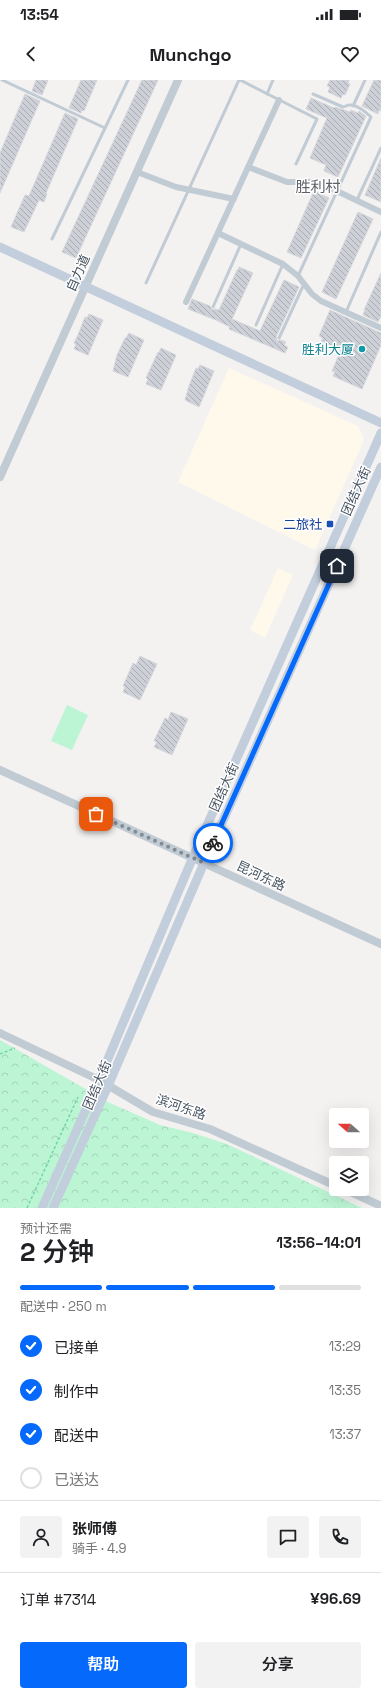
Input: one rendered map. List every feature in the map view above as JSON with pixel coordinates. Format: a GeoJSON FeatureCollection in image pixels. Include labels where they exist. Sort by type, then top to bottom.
{"type":"FeatureCollection","features":[{"type":"Feature","properties":{"kind":"main road"},"geometry":{"type":"LineString","coordinates":[[0,247],[381,423]]}},
{"type":"Feature","properties":{"kind":"main road","name":"团结大街"},"geometry":{"type":"LineString","coordinates":[[42,1208],[99,1080],[193,858],[381,433]]}},
{"type":"Feature","properties":{"kind":"main road","name":"团结大街"},"geometry":{"type":"LineString","coordinates":[[53,1208],[108,1086],[204,863],[381,467]]}},
{"type":"Feature","properties":{"kind":"street","name":"自力道"},"geometry":{"type":"LineString","coordinates":[[0,477],[178,80]]}},
{"type":"Feature","properties":{"kind":"street"},"geometry":{"type":"LineString","coordinates":[[186,302],[279,100]]}},
{"type":"Feature","properties":{"kind":"street"},"geometry":{"type":"LineString","coordinates":[[248,167],[282,181],[318,182],[381,212]]}},
{"type":"Feature","properties":{"kind":"street"},"geometry":{"type":"LineString","coordinates":[[137,172],[170,185],[234,199]]}},
{"type":"Feature","properties":{"kind":"street"},"geometry":{"type":"LineString","coordinates":[[218,233],[283,264],[298,276],[312,294],[321,301],[380,325]]}},
{"type":"Feature","properties":{"kind":"street","name":"昆河东路"},"geometry":{"type":"LineString","coordinates":[[0,770],[381,944]]}},
{"type":"Feature","properties":{"kind":"street","name":"滨河东路"},"geometry":{"type":"LineString","coordinates":[[0,1033],[99,1080],[153,1112],[210,1129],[329,1183]]}},
{"type":"Feature","properties":{"kind":"street"},"geometry":{"type":"LineString","coordinates":[[359,1196],[381,1206]]}},
{"type":"Feature","properties":{"kind":"lane"},"geometry":{"type":"LineString","coordinates":[[2,80],[105,128]]}},
{"type":"Feature","properties":{"kind":"lane"},"geometry":{"type":"LineString","coordinates":[[52,239],[128,80]]}},
{"type":"Feature","properties":{"kind":"lane"},"geometry":{"type":"LineString","coordinates":[[146,283],[240,80],[317,119],[296,164]]}},
{"type":"Feature","properties":{"kind":"lane"},"geometry":{"type":"LineString","coordinates":[[267,94],[273,80]]}},
{"type":"Feature","properties":{"kind":"lane"},"geometry":{"type":"LineString","coordinates":[[353,106],[365,80]]}},
{"type":"Feature","properties":{"kind":"lane"},"geometry":{"type":"LineString","coordinates":[[298,276],[371,117],[364,111],[353,106],[349,105],[342,107],[313,94]]}},
{"type":"Feature","properties":{"kind":"lane"},"geometry":{"type":"LineString","coordinates":[[357,200],[381,148]]}},
{"type":"Feature","properties":{"kind":"lane"},"geometry":{"type":"LineString","coordinates":[[346,312],[381,232]]}},
{"type":"Feature","properties":{"kind":"lane"},"geometry":{"type":"LineString","coordinates":[[213,307],[241,244]]}},
{"type":"Feature","properties":{"kind":"lane"},"geometry":{"type":"LineString","coordinates":[[256,325],[283,264]]}},
{"type":"Feature","properties":{"kind":"lane"},"geometry":{"type":"LineString","coordinates":[[279,338],[304,284]]}},
{"type":"Feature","properties":{"kind":"path"},"geometry":{"type":"LineString","coordinates":[[0,1054],[24,1044]]}},
{"type":"Feature","properties":{"kind":"path"},"geometry":{"type":"LineString","coordinates":[[27,1208],[78,1097]]}},
{"type":"Feature","properties":{"kind":"shaded area"},"geometry":{"type":"Polygon","coordinates":[[[229,368],[358,426],[364,440],[315,550],[178,482],[229,368]]]}},
{"type":"Feature","properties":{"kind":"shaded area"},"geometry":{"type":"Polygon","coordinates":[[[278,568],[293,575],[265,638],[250,630],[278,568]]]}},
{"type":"Feature","properties":{"kind":"green space"},"geometry":{"type":"Polygon","coordinates":[[[67,705],[88,715],[72,750],[51,741],[67,705]]]}},
{"type":"Feature","properties":{"kind":"green space"},"geometry":{"type":"Polygon","coordinates":[[[0,1040],[110,1103],[160,1125],[193,1133],[227,1144],[329,1192],[329,1196],[337,1196],[362,1208],[0,1208],[0,1040]]]}},
{"type":"Feature","properties":{"kind":"building"},"geometry":{"type":"Polygon","coordinates":[[[36,80],[48,80],[42,95],[32,91],[36,80]]]}},
{"type":"Feature","properties":{"kind":"building"},"geometry":{"type":"Polygon","coordinates":[[[81,80],[97,80],[84,111],[82,110],[81,113],[69,108],[81,80]]]}},
{"type":"Feature","properties":{"kind":"building"},"geometry":{"type":"Polygon","coordinates":[[[142,80],[158,80],[76,258],[62,252],[142,80]]]}},
{"type":"Feature","properties":{"kind":"building"},"geometry":{"type":"Polygon","coordinates":[[[330,80],[349,80],[348,83],[350,84],[345,95],[343,94],[341,98],[328,92],[330,87],[327,86],[330,80]]]}},
{"type":"Feature","properties":{"kind":"building"},"geometry":{"type":"Polygon","coordinates":[[[374,80],[381,80],[381,111],[379,110],[378,114],[362,106],[374,80]]]}},
{"type":"Feature","properties":{"kind":"building"},"geometry":{"type":"Polygon","coordinates":[[[25,94],[40,101],[0,193],[0,153],[25,94]]]}},
{"type":"Feature","properties":{"kind":"building"},"geometry":{"type":"Polygon","coordinates":[[[311,98],[334,108],[335,107],[350,112],[351,110],[358,113],[359,111],[366,116],[338,177],[324,171],[326,165],[310,158],[327,118],[306,109],[311,98]]]}},
{"type":"Feature","properties":{"kind":"building"},"geometry":{"type":"Polygon","coordinates":[[[65,113],[78,119],[46,193],[44,202],[39,200],[24,232],[11,227],[25,195],[29,196],[65,113]]]}},
{"type":"Feature","properties":{"kind":"building"},"geometry":{"type":"Polygon","coordinates":[[[381,158],[381,202],[365,195],[381,158]]]}},
{"type":"Feature","properties":{"kind":"building"},"geometry":{"type":"Polygon","coordinates":[[[314,191],[329,198],[301,258],[287,252],[314,191]]]}},
{"type":"Feature","properties":{"kind":"building"},"geometry":{"type":"Polygon","coordinates":[[[358,212],[373,219],[336,299],[322,292],[358,212]]]}},
{"type":"Feature","properties":{"kind":"building"},"geometry":{"type":"Polygon","coordinates":[[[239,267],[253,273],[232,319],[260,331],[284,280],[299,287],[276,337],[277,341],[281,340],[286,342],[284,345],[288,347],[285,353],[229,329],[230,327],[216,320],[188,309],[192,299],[210,306],[212,310],[219,310],[239,267]]]}},
{"type":"Feature","properties":{"kind":"building"},"geometry":{"type":"Polygon","coordinates":[[[381,273],[381,316],[378,322],[363,315],[381,273]]]}},
{"type":"Feature","properties":{"kind":"building","name":"胜利大厦"},"geometry":{"type":"Polygon","coordinates":[[[330,310],[381,333],[381,345],[362,389],[333,376],[335,372],[332,371],[341,350],[321,341],[323,338],[319,336],[330,310]]]}},
{"type":"Feature","properties":{"kind":"building"},"geometry":{"type":"Polygon","coordinates":[[[89,314],[103,320],[88,355],[74,349],[76,344],[74,343],[85,317],[87,318],[89,314]]]}},
{"type":"Feature","properties":{"kind":"building"},"geometry":{"type":"Polygon","coordinates":[[[129,333],[144,340],[128,377],[113,371],[117,355],[129,333]]]}},
{"type":"Feature","properties":{"kind":"building"},"geometry":{"type":"Polygon","coordinates":[[[161,348],[176,355],[161,390],[146,384],[148,379],[146,378],[161,348]]]}},
{"type":"Feature","properties":{"kind":"building"},"geometry":{"type":"Polygon","coordinates":[[[200,365],[214,371],[199,407],[185,400],[196,368],[198,369],[200,365]]]}},
{"type":"Feature","properties":{"kind":"building"},"geometry":{"type":"Polygon","coordinates":[[[140,656],[157,664],[140,700],[123,692],[125,687],[123,686],[133,663],[136,665],[140,656]]]}},
{"type":"Feature","properties":{"kind":"building"},"geometry":{"type":"Polygon","coordinates":[[[171,712],[188,719],[172,755],[154,747],[157,742],[154,741],[165,718],[168,720],[171,712]]]}},
{"type":"Feature","properties":{"kind":"way so far"},"geometry":{"type":"LineString","coordinates":[[96,814],[204,863],[213,843]]}},
{"type":"Feature","properties":{"kind":"place","name":"胜利大厦"},"geometry":{"type":"Point","coordinates":[362,349]}},
{"type":"Feature","properties":{"kind":"place","name":"二旅社"},"geometry":{"type":"Point","coordinates":[330,524]}},
{"type":"Feature","properties":{"kind":"district","name":"胜利村"},"geometry":{"type":"Point","coordinates":[318,186]}},
{"type":"Feature","properties":{"kind":"route"},"geometry":{"type":"LineString","coordinates":[[213,843],[337,566]]}}]}
